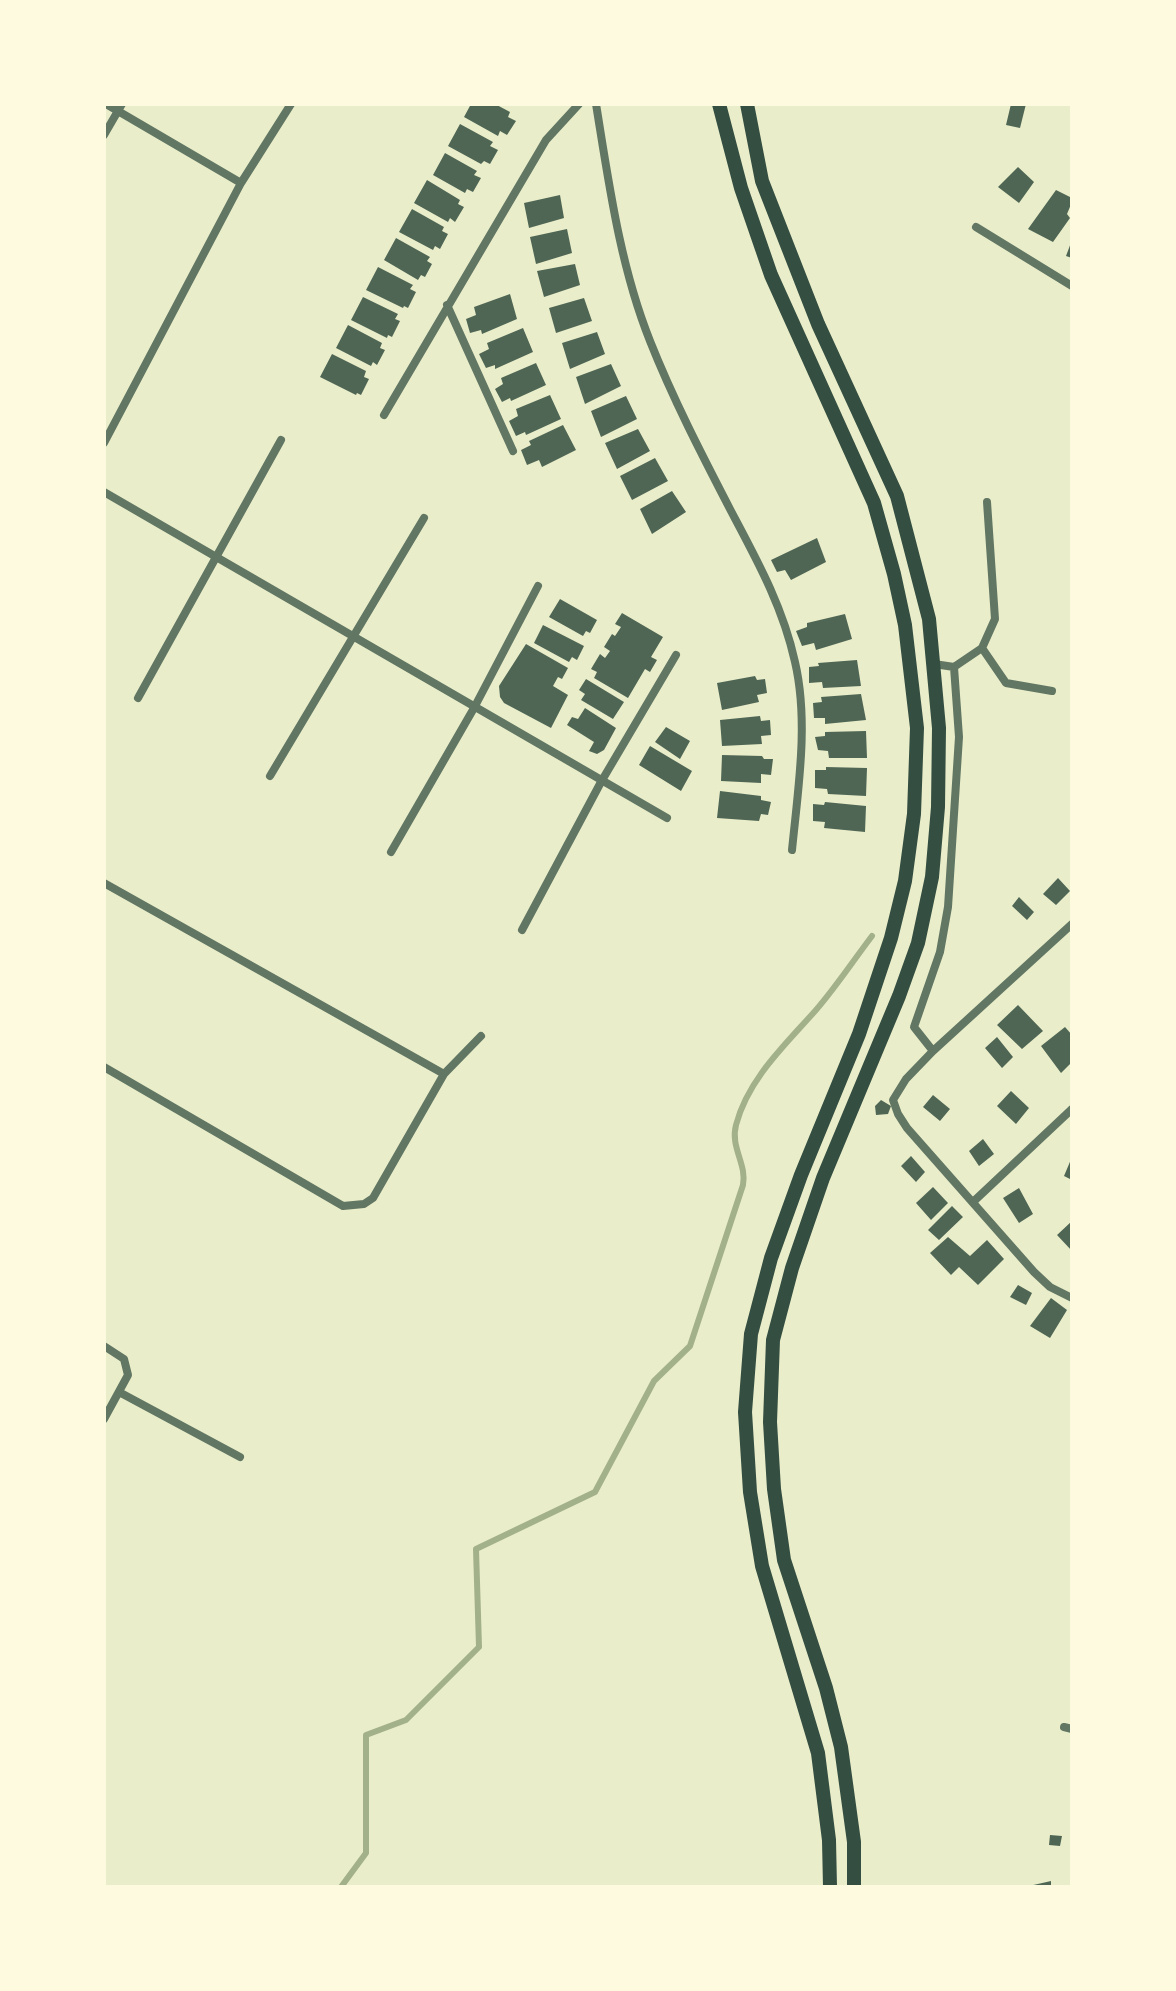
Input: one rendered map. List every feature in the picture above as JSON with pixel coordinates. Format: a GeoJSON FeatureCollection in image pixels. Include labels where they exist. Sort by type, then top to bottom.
{"type":"FeatureCollection","features":[{"type":"Feature","properties":{"kind":"main road"},"geometry":{"type":"LineString","coordinates":[[719,104],[741,188],[771,275],[874,503],[905,625],[917,728],[914,814],[905,881],[877,983],[771,1258],[751,1334],[745,1412],[750,1492],[762,1566],[818,1753],[829,1840],[830,1887]]}},
{"type":"Feature","properties":{"kind":"main road"},"geometry":{"type":"LineString","coordinates":[[747,104],[762,181],[818,324],[897,496],[929,619],[939,728],[938,807],[932,877],[918,943],[823,1178],[792,1268],[773,1340],[770,1422],[774,1489],[784,1560],[826,1688],[841,1747],[854,1842],[854,1887]]}},
{"type":"Feature","properties":{"kind":"street"},"geometry":{"type":"LineString","coordinates":[[106,104],[120,108],[241,183]]}},
{"type":"Feature","properties":{"kind":"street"},"geometry":{"type":"LineString","coordinates":[[104,443],[241,183],[291,104]]}},
{"type":"Feature","properties":{"kind":"street"},"geometry":{"type":"LineString","coordinates":[[384,415],[546,140],[579,104]]}},
{"type":"Feature","properties":{"kind":"street"},"geometry":{"type":"LineString","coordinates":[[596,104],[627,274],[635,300],[688,427],[764,570],[796,664],[801,770],[792,850]]}},
{"type":"Feature","properties":{"kind":"street"},"geometry":{"type":"LineString","coordinates":[[104,135],[120,108]]}},
{"type":"Feature","properties":{"kind":"street"},"geometry":{"type":"LineString","coordinates":[[976,227],[1072,286]]}},
{"type":"Feature","properties":{"kind":"street"},"geometry":{"type":"LineString","coordinates":[[447,305],[513,451]]}},
{"type":"Feature","properties":{"kind":"street"},"geometry":{"type":"LineString","coordinates":[[138,698],[281,440]]}},
{"type":"Feature","properties":{"kind":"street"},"geometry":{"type":"LineString","coordinates":[[104,492],[667,818]]}},
{"type":"Feature","properties":{"kind":"street"},"geometry":{"type":"LineString","coordinates":[[934,664],[954,667],[982,648],[995,619],[987,502]]}},
{"type":"Feature","properties":{"kind":"street"},"geometry":{"type":"LineString","coordinates":[[270,776],[424,518]]}},
{"type":"Feature","properties":{"kind":"street"},"geometry":{"type":"LineString","coordinates":[[391,852],[474,708],[538,586]]}},
{"type":"Feature","properties":{"kind":"street"},"geometry":{"type":"LineString","coordinates":[[982,648],[1006,683],[1052,691]]}},
{"type":"Feature","properties":{"kind":"street"},"geometry":{"type":"LineString","coordinates":[[522,930],[601,782],[676,655]]}},
{"type":"Feature","properties":{"kind":"street"},"geometry":{"type":"LineString","coordinates":[[933,1051],[914,1027],[940,952],[948,907],[959,737],[954,667]]}},
{"type":"Feature","properties":{"kind":"street"},"geometry":{"type":"LineString","coordinates":[[104,883],[444,1074]]}},
{"type":"Feature","properties":{"kind":"street"},"geometry":{"type":"LineString","coordinates":[[1072,924],[933,1051],[906,1079],[893,1100],[907,1128],[1034,1272],[1050,1287],[1072,1297]]}},
{"type":"Feature","properties":{"kind":"street"},"geometry":{"type":"LineString","coordinates":[[104,1067],[343,1206],[354,1207],[373,1198],[444,1074],[481,1036]]}},
{"type":"Feature","properties":{"kind":"street"},"geometry":{"type":"LineString","coordinates":[[973,1202],[1072,1109]]}},
{"type":"Feature","properties":{"kind":"street"},"geometry":{"type":"LineString","coordinates":[[104,1346],[119,1354],[127,1364],[128,1375],[104,1419]]}},
{"type":"Feature","properties":{"kind":"street"},"geometry":{"type":"LineString","coordinates":[[119,1392],[240,1457]]}},
{"type":"Feature","properties":{"kind":"building"},"geometry":{"type":"Polygon","coordinates":[[[471,104],[495,104],[510,112],[508,117],[516,121],[507,135],[500,131],[498,136],[464,117],[471,104]]]}},
{"type":"Feature","properties":{"kind":"building"},"geometry":{"type":"Polygon","coordinates":[[[1011,104],[1026,104],[1020,128],[1006,125],[1011,104]]]}},
{"type":"Feature","properties":{"kind":"building"},"geometry":{"type":"Polygon","coordinates":[[[460,124],[493,142],[490,146],[498,150],[490,164],[484,161],[481,164],[448,146],[460,124]]]}},
{"type":"Feature","properties":{"kind":"building"},"geometry":{"type":"Polygon","coordinates":[[[445,153],[477,171],[474,175],[481,178],[473,192],[467,189],[465,193],[433,175],[445,153]]]}},
{"type":"Feature","properties":{"kind":"building"},"geometry":{"type":"Polygon","coordinates":[[[1018,167],[1034,182],[1019,203],[998,187],[1018,167]]]}},
{"type":"Feature","properties":{"kind":"building"},"geometry":{"type":"Polygon","coordinates":[[[427,180],[460,200],[458,204],[464,207],[455,222],[450,218],[448,222],[414,203],[427,180]]]}},
{"type":"Feature","properties":{"kind":"building"},"geometry":{"type":"Polygon","coordinates":[[[1056,190],[1072,198],[1072,202],[1067,214],[1070,218],[1053,242],[1028,229],[1056,190]]]}},
{"type":"Feature","properties":{"kind":"building"},"geometry":{"type":"Polygon","coordinates":[[[560,195],[564,218],[529,228],[524,203],[560,195]]]}},
{"type":"Feature","properties":{"kind":"building"},"geometry":{"type":"Polygon","coordinates":[[[412,209],[444,227],[442,231],[448,234],[440,249],[435,246],[433,250],[399,232],[412,209]]]}},
{"type":"Feature","properties":{"kind":"building"},"geometry":{"type":"Polygon","coordinates":[[[567,229],[572,253],[536,264],[530,237],[567,229]]]}},
{"type":"Feature","properties":{"kind":"building"},"geometry":{"type":"Polygon","coordinates":[[[396,238],[430,257],[427,261],[432,264],[425,277],[421,275],[418,280],[384,260],[396,238]]]}},
{"type":"Feature","properties":{"kind":"building"},"geometry":{"type":"Polygon","coordinates":[[[1072,240],[1072,258],[1066,256],[1072,240]]]}},
{"type":"Feature","properties":{"kind":"building"},"geometry":{"type":"Polygon","coordinates":[[[575,264],[580,285],[544,297],[537,271],[575,264]]]}},
{"type":"Feature","properties":{"kind":"building"},"geometry":{"type":"Polygon","coordinates":[[[378,267],[413,285],[410,289],[416,292],[408,308],[366,290],[378,267]]]}},
{"type":"Feature","properties":{"kind":"building"},"geometry":{"type":"Polygon","coordinates":[[[510,294],[517,319],[482,334],[481,330],[470,333],[466,319],[476,315],[474,307],[510,294]]]}},
{"type":"Feature","properties":{"kind":"building"},"geometry":{"type":"Polygon","coordinates":[[[363,297],[398,314],[395,319],[400,321],[392,337],[388,335],[387,338],[351,320],[363,297]]]}},
{"type":"Feature","properties":{"kind":"building"},"geometry":{"type":"Polygon","coordinates":[[[584,298],[592,321],[556,333],[549,308],[584,298]]]}},
{"type":"Feature","properties":{"kind":"building"},"geometry":{"type":"Polygon","coordinates":[[[348,325],[382,343],[380,348],[385,350],[377,365],[373,362],[371,366],[336,348],[348,325]]]}},
{"type":"Feature","properties":{"kind":"building"},"geometry":{"type":"Polygon","coordinates":[[[523,328],[533,352],[495,369],[495,365],[486,368],[479,354],[489,349],[487,343],[523,328]]]}},
{"type":"Feature","properties":{"kind":"building"},"geometry":{"type":"Polygon","coordinates":[[[597,332],[605,354],[570,369],[562,343],[597,332]]]}},
{"type":"Feature","properties":{"kind":"building"},"geometry":{"type":"Polygon","coordinates":[[[332,354],[366,371],[364,377],[369,379],[361,395],[320,377],[332,354]]]}},
{"type":"Feature","properties":{"kind":"building"},"geometry":{"type":"Polygon","coordinates":[[[536,363],[546,385],[502,402],[495,389],[503,384],[501,378],[536,363]]]}},
{"type":"Feature","properties":{"kind":"building"},"geometry":{"type":"Polygon","coordinates":[[[611,364],[621,386],[585,404],[576,377],[611,364]]]}},
{"type":"Feature","properties":{"kind":"building"},"geometry":{"type":"Polygon","coordinates":[[[550,395],[561,419],[526,435],[525,432],[516,436],[509,421],[518,416],[516,409],[550,395]]]}},
{"type":"Feature","properties":{"kind":"building"},"geometry":{"type":"Polygon","coordinates":[[[626,396],[637,419],[601,437],[591,411],[626,396]]]}},
{"type":"Feature","properties":{"kind":"building"},"geometry":{"type":"Polygon","coordinates":[[[563,425],[576,450],[542,467],[539,460],[527,465],[521,450],[531,445],[529,441],[563,425]]]}},
{"type":"Feature","properties":{"kind":"building"},"geometry":{"type":"Polygon","coordinates":[[[638,429],[650,451],[617,469],[605,443],[638,429]]]}},
{"type":"Feature","properties":{"kind":"building"},"geometry":{"type":"Polygon","coordinates":[[[655,458],[668,481],[632,500],[620,476],[655,458]]]}},
{"type":"Feature","properties":{"kind":"building"},"geometry":{"type":"Polygon","coordinates":[[[672,491],[686,512],[652,534],[640,509],[672,491]]]}},
{"type":"Feature","properties":{"kind":"building"},"geometry":{"type":"Polygon","coordinates":[[[817,538],[826,562],[791,580],[785,570],[777,572],[771,560],[817,538]]]}},
{"type":"Feature","properties":{"kind":"building"},"geometry":{"type":"Polygon","coordinates":[[[560,599],[597,620],[590,633],[586,631],[583,636],[549,617],[560,599]]]}},
{"type":"Feature","properties":{"kind":"building"},"geometry":{"type":"Polygon","coordinates":[[[622,613],[663,637],[651,657],[657,660],[650,672],[645,669],[628,698],[594,678],[597,672],[591,669],[600,654],[605,658],[610,651],[604,647],[621,627],[615,624],[622,613]]]}},
{"type":"Feature","properties":{"kind":"building"},"geometry":{"type":"Polygon","coordinates":[[[845,614],[852,639],[816,650],[814,643],[802,646],[796,631],[807,627],[807,623],[845,614]]]}},
{"type":"Feature","properties":{"kind":"building"},"geometry":{"type":"Polygon","coordinates":[[[543,625],[584,646],[577,660],[572,657],[569,662],[534,643],[543,625]]]}},
{"type":"Feature","properties":{"kind":"building"},"geometry":{"type":"Polygon","coordinates":[[[526,644],[568,668],[562,679],[558,677],[553,686],[568,695],[551,728],[504,703],[500,697],[499,686],[526,644]]]}},
{"type":"Feature","properties":{"kind":"building"},"geometry":{"type":"Polygon","coordinates":[[[857,660],[861,686],[823,688],[822,682],[809,683],[809,667],[819,666],[818,663],[857,660]]]}},
{"type":"Feature","properties":{"kind":"building"},"geometry":{"type":"Polygon","coordinates":[[[755,676],[757,680],[765,679],[767,693],[757,695],[759,702],[722,710],[717,683],[755,676]]]}},
{"type":"Feature","properties":{"kind":"building"},"geometry":{"type":"Polygon","coordinates":[[[586,679],[624,702],[613,719],[581,700],[585,694],[579,690],[586,679]]]}},
{"type":"Feature","properties":{"kind":"building"},"geometry":{"type":"Polygon","coordinates":[[[861,694],[866,720],[825,724],[825,718],[814,718],[813,703],[822,702],[821,697],[861,694]]]}},
{"type":"Feature","properties":{"kind":"building"},"geometry":{"type":"Polygon","coordinates":[[[585,708],[616,728],[604,750],[597,754],[589,751],[594,742],[567,725],[572,717],[578,719],[585,708]]]}},
{"type":"Feature","properties":{"kind":"building"},"geometry":{"type":"Polygon","coordinates":[[[760,716],[761,721],[770,720],[771,735],[761,736],[762,744],[722,746],[720,720],[760,716]]]}},
{"type":"Feature","properties":{"kind":"building"},"geometry":{"type":"Polygon","coordinates":[[[666,727],[690,741],[680,759],[655,742],[666,727]]]}},
{"type":"Feature","properties":{"kind":"building"},"geometry":{"type":"Polygon","coordinates":[[[866,731],[867,758],[829,758],[828,751],[818,750],[815,737],[825,736],[825,732],[866,731]]]}},
{"type":"Feature","properties":{"kind":"building"},"geometry":{"type":"Polygon","coordinates":[[[650,746],[692,771],[681,791],[639,765],[650,746]]]}},
{"type":"Feature","properties":{"kind":"building"},"geometry":{"type":"Polygon","coordinates":[[[722,755],[773,759],[771,775],[761,774],[761,783],[721,781],[722,755]]]}},
{"type":"Feature","properties":{"kind":"building"},"geometry":{"type":"Polygon","coordinates":[[[826,767],[867,768],[866,796],[828,794],[827,789],[815,788],[815,770],[826,770],[826,767]]]}},
{"type":"Feature","properties":{"kind":"building"},"geometry":{"type":"Polygon","coordinates":[[[720,791],[761,796],[761,800],[771,802],[768,815],[761,814],[759,821],[717,818],[720,791]]]}},
{"type":"Feature","properties":{"kind":"building"},"geometry":{"type":"Polygon","coordinates":[[[825,802],[866,806],[865,832],[824,828],[825,822],[813,821],[813,804],[824,805],[825,802]]]}},
{"type":"Feature","properties":{"kind":"building"},"geometry":{"type":"Polygon","coordinates":[[[1058,878],[1070,891],[1056,905],[1043,894],[1058,878]]]}},
{"type":"Feature","properties":{"kind":"building"},"geometry":{"type":"Polygon","coordinates":[[[1019,897],[1034,912],[1027,920],[1012,906],[1019,897]]]}},
{"type":"Feature","properties":{"kind":"building"},"geometry":{"type":"Polygon","coordinates":[[[1018,1005],[1043,1031],[1022,1049],[997,1025],[1018,1005]]]}},
{"type":"Feature","properties":{"kind":"building"},"geometry":{"type":"Polygon","coordinates":[[[1065,1027],[1072,1035],[1072,1062],[1061,1073],[1041,1046],[1065,1027]]]}},
{"type":"Feature","properties":{"kind":"building"},"geometry":{"type":"Polygon","coordinates":[[[997,1037],[1013,1057],[1002,1068],[985,1048],[997,1037]]]}},
{"type":"Feature","properties":{"kind":"building"},"geometry":{"type":"Polygon","coordinates":[[[1011,1091],[1029,1108],[1016,1124],[997,1106],[1011,1091]]]}},
{"type":"Feature","properties":{"kind":"building"},"geometry":{"type":"Polygon","coordinates":[[[933,1095],[950,1109],[940,1121],[923,1107],[933,1095]]]}},
{"type":"Feature","properties":{"kind":"building"},"geometry":{"type":"Polygon","coordinates":[[[881,1100],[891,1106],[888,1114],[876,1115],[875,1106],[881,1100]]]}},
{"type":"Feature","properties":{"kind":"building"},"geometry":{"type":"Polygon","coordinates":[[[983,1139],[994,1154],[979,1166],[969,1151],[983,1139]]]}},
{"type":"Feature","properties":{"kind":"building"},"geometry":{"type":"Polygon","coordinates":[[[911,1156],[925,1172],[916,1182],[901,1166],[911,1156]]]}},
{"type":"Feature","properties":{"kind":"building"},"geometry":{"type":"Polygon","coordinates":[[[1072,1157],[1072,1180],[1064,1176],[1072,1157]]]}},
{"type":"Feature","properties":{"kind":"building"},"geometry":{"type":"Polygon","coordinates":[[[933,1187],[948,1203],[931,1220],[916,1203],[933,1187]]]}},
{"type":"Feature","properties":{"kind":"building"},"geometry":{"type":"Polygon","coordinates":[[[1019,1188],[1033,1214],[1019,1223],[1003,1198],[1019,1188]]]}},
{"type":"Feature","properties":{"kind":"building"},"geometry":{"type":"Polygon","coordinates":[[[952,1206],[963,1217],[939,1240],[928,1230],[952,1206]]]}},
{"type":"Feature","properties":{"kind":"building"},"geometry":{"type":"Polygon","coordinates":[[[1072,1221],[1072,1251],[1057,1235],[1072,1221]]]}},
{"type":"Feature","properties":{"kind":"building"},"geometry":{"type":"Polygon","coordinates":[[[948,1237],[970,1256],[987,1240],[1004,1259],[978,1285],[959,1267],[951,1275],[930,1253],[948,1237]]]}},
{"type":"Feature","properties":{"kind":"building"},"geometry":{"type":"Polygon","coordinates":[[[1018,1285],[1032,1293],[1026,1305],[1010,1297],[1018,1285]]]}},
{"type":"Feature","properties":{"kind":"building"},"geometry":{"type":"Polygon","coordinates":[[[1051,1298],[1067,1310],[1050,1338],[1030,1326],[1051,1298]]]}},
{"type":"Feature","properties":{"kind":"building"},"geometry":{"type":"Polygon","coordinates":[[[1050,1835],[1062,1836],[1060,1846],[1049,1845],[1050,1835]]]}},
{"type":"Feature","properties":{"kind":"building"},"geometry":{"type":"Polygon","coordinates":[[[1051,1881],[1051,1887],[1029,1887],[1029,1886],[1051,1881]]]}},
{"type":"Feature","properties":{"kind":"waterway"},"geometry":{"type":"LineString","coordinates":[[341,1887],[366,1853],[366,1735],[406,1720],[479,1647],[476,1549],[595,1492],[654,1381],[690,1346],[743,1185],[735,1133],[742,1108],[769,1063],[823,1001],[872,936]]}}]}
